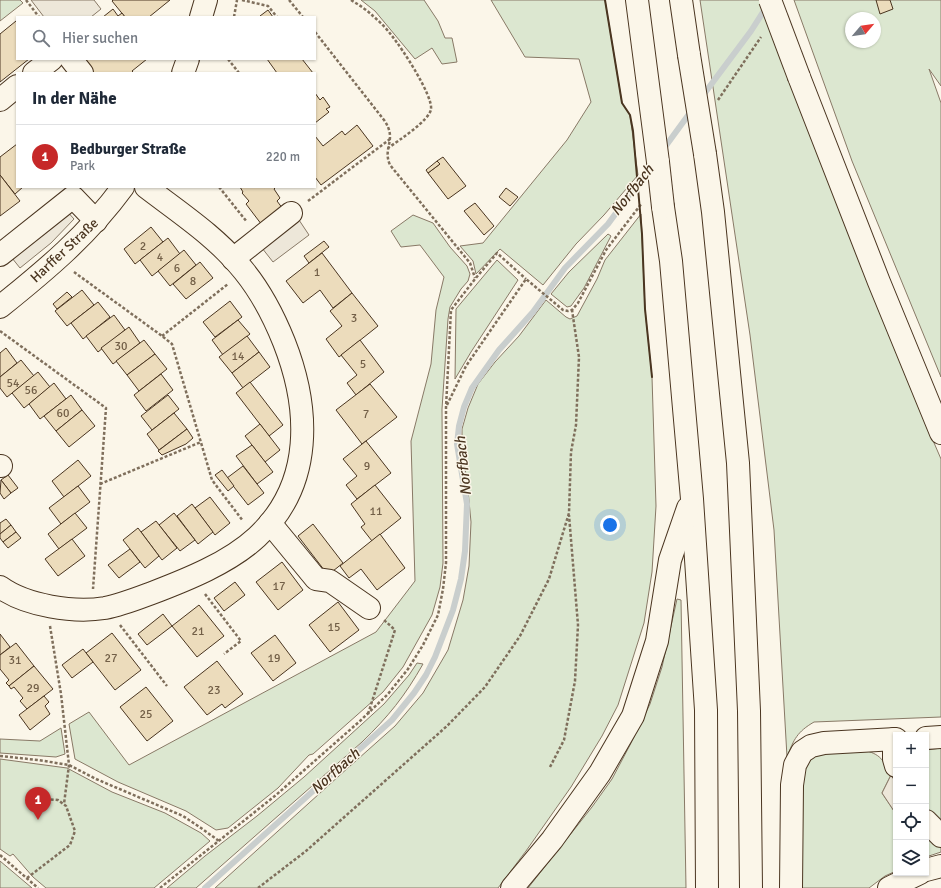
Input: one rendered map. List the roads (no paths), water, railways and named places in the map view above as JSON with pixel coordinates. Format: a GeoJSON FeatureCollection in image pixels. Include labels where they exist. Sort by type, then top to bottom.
{"type":"FeatureCollection","features":[{"type":"Feature","properties":{"kind":"main road"},"geometry":{"type":"LineString","coordinates":[[201,16],[206,0]]}},
{"type":"Feature","properties":{"kind":"main road"},"geometry":{"type":"LineString","coordinates":[[637,0],[671,261],[692,499],[706,710],[707,888]]}},
{"type":"Feature","properties":{"kind":"main road"},"geometry":{"type":"LineString","coordinates":[[681,0],[706,154],[738,463],[748,710],[750,888]]}},
{"type":"Feature","properties":{"kind":"main road"},"geometry":{"type":"LineString","coordinates":[[770,0],[879,282],[941,433]]}},
{"type":"Feature","properties":{"kind":"main road"},"geometry":{"type":"LineString","coordinates":[[35,72],[51,60]]}},
{"type":"Feature","properties":{"kind":"main road"},"geometry":{"type":"LineString","coordinates":[[72,60],[81,72]]}},
{"type":"Feature","properties":{"kind":"main road"},"geometry":{"type":"LineString","coordinates":[[183,72],[188,60]]}},
{"type":"Feature","properties":{"kind":"main road"},"geometry":{"type":"LineString","coordinates":[[0,100],[16,87]]}},
{"type":"Feature","properties":{"kind":"main road","name":"Harffer Straße"},"geometry":{"type":"LineString","coordinates":[[0,306],[58,260],[96,221],[122,188]]}},
{"type":"Feature","properties":{"kind":"main road"},"geometry":{"type":"LineString","coordinates":[[0,587],[18,596],[47,605],[68,608],[98,608],[139,598],[191,576],[234,554],[255,539],[270,523],[288,494],[297,472],[302,442],[301,407],[298,388],[293,368],[279,331],[262,298],[239,265],[210,236],[147,188]]}},
{"type":"Feature","properties":{"kind":"main road"},"geometry":{"type":"LineString","coordinates":[[0,255],[73,197],[96,221]]}},
{"type":"Feature","properties":{"kind":"main road"},"geometry":{"type":"LineString","coordinates":[[239,265],[259,238],[291,213]]}},
{"type":"Feature","properties":{"kind":"main road"},"geometry":{"type":"LineString","coordinates":[[512,888],[552,840],[600,773],[633,716],[657,641],[670,560],[692,499]]}},
{"type":"Feature","properties":{"kind":"main road"},"geometry":{"type":"LineString","coordinates":[[270,523],[316,579],[330,581],[368,608]]}},
{"type":"Feature","properties":{"kind":"main road"},"geometry":{"type":"LineString","coordinates":[[929,738],[941,737]]}},
{"type":"Feature","properties":{"kind":"main road"},"geometry":{"type":"LineString","coordinates":[[791,888],[792,785],[795,765],[802,752],[811,746],[824,743],[893,739]]}},
{"type":"Feature","properties":{"kind":"main road"},"geometry":{"type":"LineString","coordinates":[[929,823],[941,836]]}},
{"type":"Feature","properties":{"kind":"main road"},"geometry":{"type":"LineString","coordinates":[[929,869],[941,866]]}},
{"type":"Feature","properties":{"kind":"main road"},"geometry":{"type":"LineString","coordinates":[[889,888],[914,876]]}},
{"type":"Feature","properties":{"kind":"waterway","name":"Norfbach"},"geometry":{"type":"LineString","coordinates":[[701,98],[751,31],[767,6]]}},
{"type":"Feature","properties":{"kind":"waterway","name":"Norfbach"},"geometry":{"type":"LineString","coordinates":[[662,151],[692,110]]}},
{"type":"Feature","properties":{"kind":"waterway","name":"Norfbach"},"geometry":{"type":"LineString","coordinates":[[205,888],[392,720],[414,693],[426,675],[435,657],[453,610],[461,579],[465,551],[467,504],[457,444],[459,426],[464,407],[472,388],[499,350],[533,312],[565,268],[608,224],[652,164]]}},
{"type":"Feature","properties":{"kind":"place","name":"Bedburger Straße"},"geometry":{"type":"Point","coordinates":[38,820]}}]}
